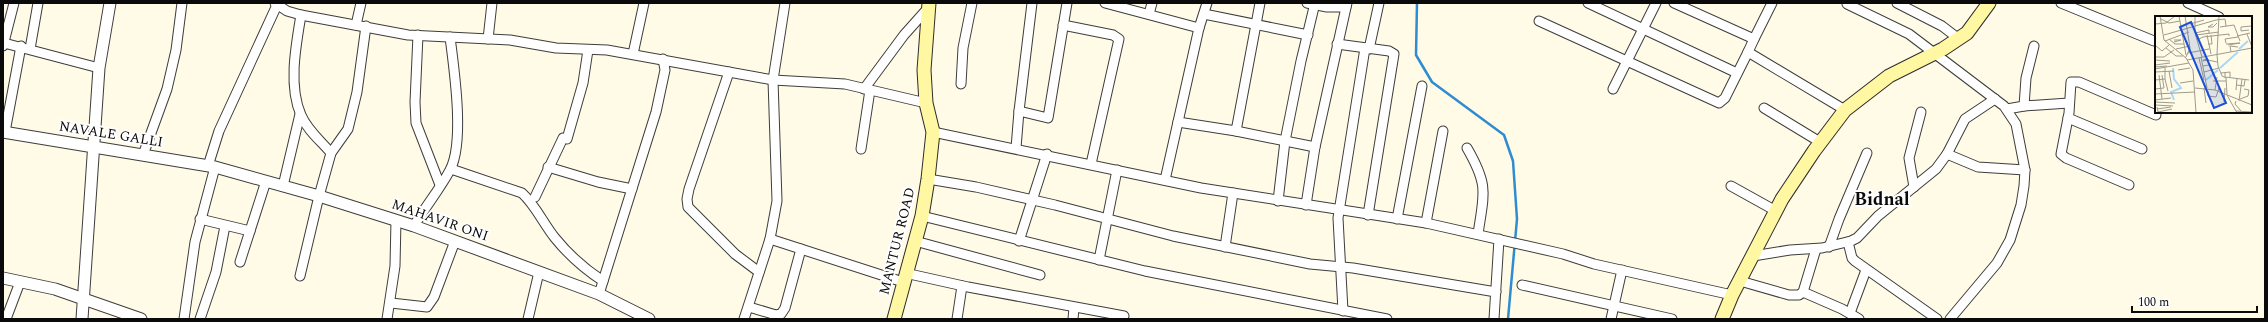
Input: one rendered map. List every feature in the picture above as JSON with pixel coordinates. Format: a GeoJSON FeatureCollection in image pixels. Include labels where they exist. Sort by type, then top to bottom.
{"type":"FeatureCollection","features":[{"type":"Feature","properties":{"kind":"main road"},"geometry":{"type":"LineString","coordinates":[[1722,319],[1732,295],[1776,211],[1820,142],[1845,110],[1890,76],[1959,39],[1967,33],[1989,3]]}},
{"type":"Feature","properties":{"kind":"main road","name":"MANTUR ROAD"},"geometry":{"type":"LineString","coordinates":[[894,319],[922,216],[928,179],[933,132],[926,103],[924,70],[929,5]]}},
{"type":"Feature","properties":{"kind":"street"},"geometry":{"type":"LineString","coordinates":[[14,3],[4,44],[25,48],[99,68]]}},
{"type":"Feature","properties":{"kind":"street"},"geometry":{"type":"LineString","coordinates":[[4,132],[38,3]]}},
{"type":"Feature","properties":{"kind":"street"},"geometry":{"type":"LineString","coordinates":[[82,319],[85,299],[93,146],[99,68],[110,3]]}},
{"type":"Feature","properties":{"kind":"street"},"geometry":{"type":"LineString","coordinates":[[143,155],[168,89],[176,50],[182,3]]}},
{"type":"Feature","properties":{"kind":"street"},"geometry":{"type":"LineString","coordinates":[[356,25],[361,3]]}},
{"type":"Feature","properties":{"kind":"street"},"geometry":{"type":"LineString","coordinates":[[488,39],[492,3]]}},
{"type":"Feature","properties":{"kind":"street"},"geometry":{"type":"LineString","coordinates":[[633,54],[644,3]]}},
{"type":"Feature","properties":{"kind":"street"},"geometry":{"type":"LineString","coordinates":[[744,319],[770,239],[777,201],[773,80],[785,3]]}},
{"type":"Feature","properties":{"kind":"street"},"geometry":{"type":"LineString","coordinates":[[961,84],[963,48],[972,3]]}},
{"type":"Feature","properties":{"kind":"street"},"geometry":{"type":"LineString","coordinates":[[1016,148],[1032,3]]}},
{"type":"Feature","properties":{"kind":"street"},"geometry":{"type":"LineString","coordinates":[[1019,111],[1048,118],[1067,3]]}},
{"type":"Feature","properties":{"kind":"street"},"geometry":{"type":"LineString","coordinates":[[1105,3],[1199,28]]}},
{"type":"Feature","properties":{"kind":"street"},"geometry":{"type":"LineString","coordinates":[[1149,14],[1152,3]]}},
{"type":"Feature","properties":{"kind":"street"},"geometry":{"type":"LineString","coordinates":[[1165,180],[1199,28],[1207,3]]}},
{"type":"Feature","properties":{"kind":"street"},"geometry":{"type":"LineString","coordinates":[[1236,131],[1260,3]]}},
{"type":"Feature","properties":{"kind":"street"},"geometry":{"type":"LineString","coordinates":[[1343,311],[1339,211],[1367,48],[1379,3]]}},
{"type":"Feature","properties":{"kind":"street"},"geometry":{"type":"LineString","coordinates":[[1588,3],[1737,73]]}},
{"type":"Feature","properties":{"kind":"street"},"geometry":{"type":"LineString","coordinates":[[1614,89],[1626,61],[1644,29],[1656,3]]}},
{"type":"Feature","properties":{"kind":"street"},"geometry":{"type":"LineString","coordinates":[[1674,3],[1754,39]]}},
{"type":"Feature","properties":{"kind":"street"},"geometry":{"type":"LineString","coordinates":[[1897,3],[1942,26],[1959,39]]}},
{"type":"Feature","properties":{"kind":"street"},"geometry":{"type":"LineString","coordinates":[[2061,3],[2154,41]]}},
{"type":"Feature","properties":{"kind":"street"},"geometry":{"type":"LineString","coordinates":[[2188,3],[2204,6],[2218,16]]}},
{"type":"Feature","properties":{"kind":"street"},"geometry":{"type":"LineString","coordinates":[[184,319],[190,266],[219,132],[276,4],[288,7],[301,15],[418,35],[510,40],[556,48],[633,54],[773,80],[845,84],[926,103]]}},
{"type":"Feature","properties":{"kind":"street"},"geometry":{"type":"LineString","coordinates":[[1278,201],[1285,141],[1308,35],[1313,4],[1327,7],[1346,5],[1315,147],[1306,205]]}},
{"type":"Feature","properties":{"kind":"street"},"geometry":{"type":"LineString","coordinates":[[1539,21],[1720,103],[1725,98],[1748,52],[1769,4]]}},
{"type":"Feature","properties":{"kind":"street"},"geometry":{"type":"LineString","coordinates":[[1846,4],[1897,28],[1934,53],[2007,109],[2016,124],[2025,170],[2021,205],[2010,240],[1997,263],[1950,319]]}},
{"type":"Feature","properties":{"kind":"street"},"geometry":{"type":"LineString","coordinates":[[861,149],[867,90],[904,35],[929,5]]}},
{"type":"Feature","properties":{"kind":"street"},"geometry":{"type":"LineString","coordinates":[[1204,14],[1308,35]]}},
{"type":"Feature","properties":{"kind":"street"},"geometry":{"type":"LineString","coordinates":[[301,15],[294,62],[296,94],[300,114],[309,128],[331,153]]}},
{"type":"Feature","properties":{"kind":"street"},"geometry":{"type":"LineString","coordinates":[[1063,25],[1113,35],[1120,39],[1091,164]]}},
{"type":"Feature","properties":{"kind":"street"},"geometry":{"type":"LineString","coordinates":[[300,276],[331,153],[348,129],[357,92],[366,26]]}},
{"type":"Feature","properties":{"kind":"street"},"geometry":{"type":"LineString","coordinates":[[418,35],[415,102],[416,123],[440,185]]}},
{"type":"Feature","properties":{"kind":"street"},"geometry":{"type":"LineString","coordinates":[[414,226],[451,169],[456,147],[458,101],[450,37]]}},
{"type":"Feature","properties":{"kind":"street"},"geometry":{"type":"LineString","coordinates":[[1337,44],[1392,52],[1394,57],[1368,215]]}},
{"type":"Feature","properties":{"kind":"street"},"geometry":{"type":"LineString","coordinates":[[2024,106],[2026,78],[2034,46]]}},
{"type":"Feature","properties":{"kind":"street"},"geometry":{"type":"LineString","coordinates":[[535,197],[548,167],[565,139],[583,83],[588,50]]}},
{"type":"Feature","properties":{"kind":"street"},"geometry":{"type":"LineString","coordinates":[[1748,52],[1845,110]]}},
{"type":"Feature","properties":{"kind":"street"},"geometry":{"type":"LineString","coordinates":[[599,294],[656,112],[665,70],[664,59]]}},
{"type":"Feature","properties":{"kind":"street"},"geometry":{"type":"LineString","coordinates":[[729,72],[689,189],[688,207],[735,254],[759,272]]}},
{"type":"Feature","properties":{"kind":"street"},"geometry":{"type":"LineString","coordinates":[[2129,185],[2063,156],[2061,150],[2068,118],[2070,84],[2072,81],[2076,81],[2156,115]]}},
{"type":"Feature","properties":{"kind":"street"},"geometry":{"type":"LineString","coordinates":[[1397,219],[1422,86]]}},
{"type":"Feature","properties":{"kind":"street"},"geometry":{"type":"LineString","coordinates":[[1752,256],[1790,250],[1829,247],[1857,238],[1878,216],[1894,205],[1936,169],[1947,154],[1965,119],[1995,99]]}},
{"type":"Feature","properties":{"kind":"street"},"geometry":{"type":"LineString","coordinates":[[2007,109],[2024,106],[2069,103]]}},
{"type":"Feature","properties":{"kind":"street"},"geometry":{"type":"LineString","coordinates":[[1764,108],[1820,142]]}},
{"type":"Feature","properties":{"kind":"street"},"geometry":{"type":"LineString","coordinates":[[1914,187],[1909,158],[1921,112]]}},
{"type":"Feature","properties":{"kind":"street"},"geometry":{"type":"LineString","coordinates":[[283,186],[300,114]]}},
{"type":"Feature","properties":{"kind":"street"},"geometry":{"type":"LineString","coordinates":[[2068,118],[2142,149]]}},
{"type":"Feature","properties":{"kind":"street"},"geometry":{"type":"LineString","coordinates":[[1178,122],[1236,131],[1315,147]]}},
{"type":"Feature","properties":{"kind":"street"},"geometry":{"type":"LineString","coordinates":[[1426,223],[1443,131]]}},
{"type":"Feature","properties":{"kind":"street","name":"NAVALE GALLI"},"geometry":{"type":"LineString","coordinates":[[4,132],[211,166]]}},
{"type":"Feature","properties":{"kind":"street"},"geometry":{"type":"LineString","coordinates":[[933,132],[1233,193],[1339,211],[1426,223],[1478,234],[1622,270],[1732,295]]}},
{"type":"Feature","properties":{"kind":"street"},"geometry":{"type":"LineString","coordinates":[[1467,148],[1478,166],[1484,187],[1478,234]]}},
{"type":"Feature","properties":{"kind":"street"},"geometry":{"type":"LineString","coordinates":[[1829,247],[1839,219],[1868,153]]}},
{"type":"Feature","properties":{"kind":"street"},"geometry":{"type":"LineString","coordinates":[[1019,241],[1047,154]]}},
{"type":"Feature","properties":{"kind":"street"},"geometry":{"type":"LineString","coordinates":[[1947,154],[1978,167],[2025,170]]}},
{"type":"Feature","properties":{"kind":"street","name":"MAHAVIR ONI"},"geometry":{"type":"LineString","coordinates":[[211,166],[319,196],[414,226],[599,294],[649,319]]}},
{"type":"Feature","properties":{"kind":"street"},"geometry":{"type":"LineString","coordinates":[[548,167],[598,182],[632,188]]}},
{"type":"Feature","properties":{"kind":"street"},"geometry":{"type":"LineString","coordinates":[[451,169],[522,194],[530,201],[555,238],[587,269],[603,281]]}},
{"type":"Feature","properties":{"kind":"street"},"geometry":{"type":"LineString","coordinates":[[1099,260],[1117,170]]}},
{"type":"Feature","properties":{"kind":"street"},"geometry":{"type":"LineString","coordinates":[[928,179],[976,187],[1031,201],[1055,205],[1173,236],[1310,264],[1341,267],[1496,292]]}},
{"type":"Feature","properties":{"kind":"street"},"geometry":{"type":"LineString","coordinates":[[240,262],[266,181]]}},
{"type":"Feature","properties":{"kind":"street"},"geometry":{"type":"LineString","coordinates":[[1731,186],[1776,211]]}},
{"type":"Feature","properties":{"kind":"street"},"geometry":{"type":"LineString","coordinates":[[1225,247],[1233,193]]}},
{"type":"Feature","properties":{"kind":"street"},"geometry":{"type":"LineString","coordinates":[[922,216],[1145,272],[1387,319]]}},
{"type":"Feature","properties":{"kind":"street"},"geometry":{"type":"LineString","coordinates":[[200,219],[250,232]]}},
{"type":"Feature","properties":{"kind":"street"},"geometry":{"type":"LineString","coordinates":[[387,319],[391,303],[396,220]]}},
{"type":"Feature","properties":{"kind":"street"},"geometry":{"type":"LineString","coordinates":[[200,319],[216,272],[225,226]]}},
{"type":"Feature","properties":{"kind":"street"},"geometry":{"type":"LineString","coordinates":[[770,239],[904,278],[962,286],[1074,308],[1124,316]]}},
{"type":"Feature","properties":{"kind":"street"},"geometry":{"type":"LineString","coordinates":[[1494,319],[1503,240]]}},
{"type":"Feature","properties":{"kind":"street"},"geometry":{"type":"LineString","coordinates":[[391,303],[427,307],[434,297],[455,241]]}},
{"type":"Feature","properties":{"kind":"street"},"geometry":{"type":"LineString","coordinates":[[915,241],[1040,275]]}},
{"type":"Feature","properties":{"kind":"street"},"geometry":{"type":"LineString","coordinates":[[1848,242],[1852,258],[1866,270],[1937,319]]}},
{"type":"Feature","properties":{"kind":"street"},"geometry":{"type":"LineString","coordinates":[[749,307],[776,315],[781,314],[788,296],[801,249]]}},
{"type":"Feature","properties":{"kind":"street"},"geometry":{"type":"LineString","coordinates":[[1740,280],[1795,296],[1803,292],[1816,249]]}},
{"type":"Feature","properties":{"kind":"street"},"geometry":{"type":"LineString","coordinates":[[1611,319],[1622,270]]}},
{"type":"Feature","properties":{"kind":"street"},"geometry":{"type":"LineString","coordinates":[[1850,313],[1866,270]]}},
{"type":"Feature","properties":{"kind":"street"},"geometry":{"type":"LineString","coordinates":[[528,319],[540,272]]}},
{"type":"Feature","properties":{"kind":"street"},"geometry":{"type":"LineString","coordinates":[[3,278],[55,289],[141,319]]}},
{"type":"Feature","properties":{"kind":"street"},"geometry":{"type":"LineString","coordinates":[[6,319],[20,282]]}},
{"type":"Feature","properties":{"kind":"street"},"geometry":{"type":"LineString","coordinates":[[1522,285],[1672,319]]}},
{"type":"Feature","properties":{"kind":"street"},"geometry":{"type":"LineString","coordinates":[[956,319],[962,286]]}},
{"type":"Feature","properties":{"kind":"street"},"geometry":{"type":"LineString","coordinates":[[1803,292],[1850,313],[1859,319]]}},
{"type":"Feature","properties":{"kind":"street"},"geometry":{"type":"LineString","coordinates":[[1073,319],[1074,308]]}},
{"type":"Feature","properties":{"kind":"waterway"},"geometry":{"type":"LineString","coordinates":[[1417,3],[1416,55],[1432,82],[1504,135],[1513,161],[1517,219],[1508,319]]}},
{"type":"Feature","properties":{"kind":"district","name":"Bidnal"},"geometry":{"type":"Point","coordinates":[1882,199]}}]}
